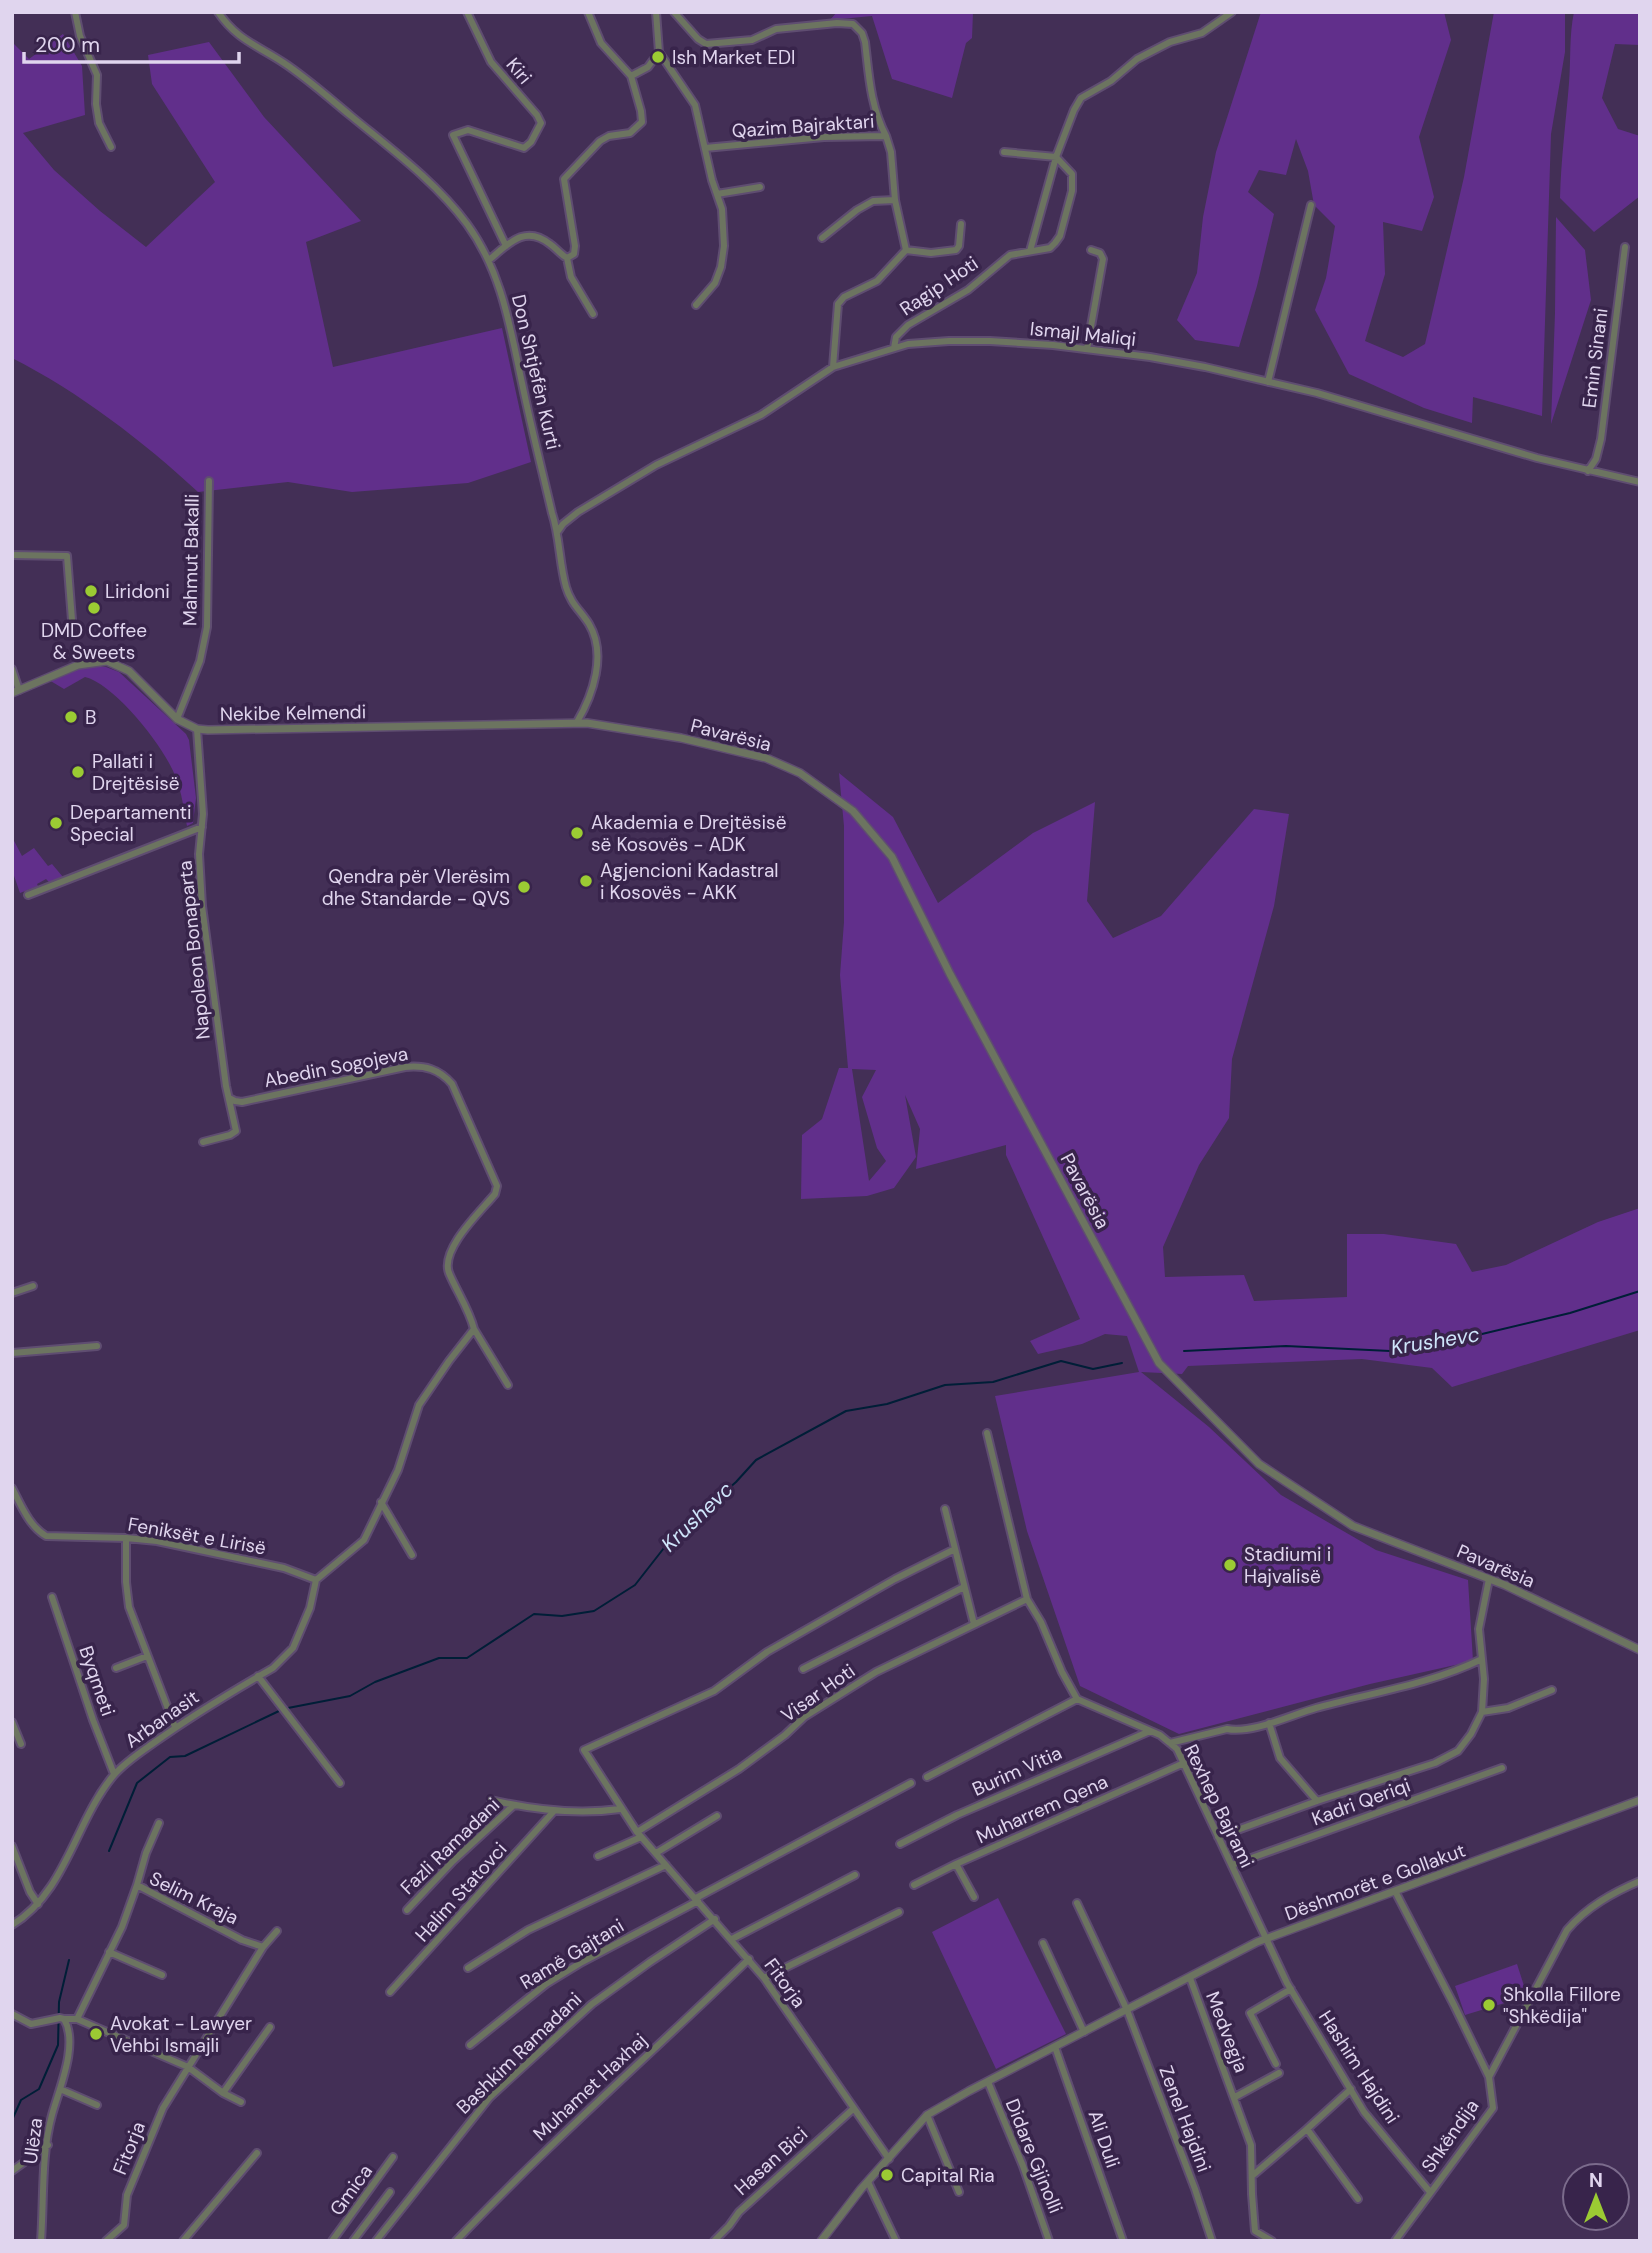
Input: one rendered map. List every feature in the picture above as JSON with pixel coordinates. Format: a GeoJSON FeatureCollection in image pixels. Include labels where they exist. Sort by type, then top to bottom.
{"type":"FeatureCollection","features":[{"type":"Feature","properties":{"kind":"street"},"geometry":{"type":"LineString","coordinates":[[75,12],[80,36],[96,71],[97,117],[111,147]]}},
{"type":"Feature","properties":{"kind":"street","name":"Don Shtjefën Kurti"},"geometry":{"type":"LineString","coordinates":[[218,12],[240,38],[283,62],[307,80],[416,171],[458,213],[489,260],[507,309],[531,423],[558,531],[558,550],[567,589],[575,608],[592,630],[596,650],[593,690],[577,722]]}},
{"type":"Feature","properties":{"kind":"street","name":"Kiri"},"geometry":{"type":"LineString","coordinates":[[467,12],[491,62],[540,118],[540,128],[524,148],[468,130],[453,135],[506,246]]}},
{"type":"Feature","properties":{"kind":"street"},"geometry":{"type":"LineString","coordinates":[[567,258],[574,254],[575,246],[564,179],[600,141],[609,136],[630,133],[639,126],[642,118],[631,76],[597,36],[588,12]]}},
{"type":"Feature","properties":{"kind":"street"},"geometry":{"type":"LineString","coordinates":[[656,12],[659,52],[695,106],[724,220],[723,255],[718,276],[696,305]]}},
{"type":"Feature","properties":{"kind":"street"},"geometry":{"type":"LineString","coordinates":[[674,12],[698,39],[706,44],[752,40],[776,29],[853,24],[862,33],[865,42],[872,100],[876,117],[886,136]]}},
{"type":"Feature","properties":{"kind":"street"},"geometry":{"type":"LineString","coordinates":[[1030,251],[1056,158],[1074,110],[1085,95],[1111,81],[1137,59],[1170,42],[1202,33],[1232,12]]}},
{"type":"Feature","properties":{"kind":"street"},"geometry":{"type":"LineString","coordinates":[[631,76],[648,67],[659,52]]}},
{"type":"Feature","properties":{"kind":"street","name":"Qazim Bajraktari"},"geometry":{"type":"LineString","coordinates":[[705,149],[824,137],[886,136],[891,152],[895,200],[906,250]]}},
{"type":"Feature","properties":{"kind":"street"},"geometry":{"type":"LineString","coordinates":[[1004,152],[1056,158]]}},
{"type":"Feature","properties":{"kind":"street","name":"Ragip Hoti"},"geometry":{"type":"LineString","coordinates":[[894,348],[896,337],[908,325],[968,290],[1010,255],[1050,248],[1060,236],[1073,178],[1056,158]]}},
{"type":"Feature","properties":{"kind":"street"},"geometry":{"type":"LineString","coordinates":[[717,194],[760,187]]}},
{"type":"Feature","properties":{"kind":"street"},"geometry":{"type":"LineString","coordinates":[[822,238],[857,210],[873,201],[895,200]]}},
{"type":"Feature","properties":{"kind":"street"},"geometry":{"type":"LineString","coordinates":[[1268,382],[1311,205]]}},
{"type":"Feature","properties":{"kind":"street"},"geometry":{"type":"LineString","coordinates":[[833,367],[838,304],[844,297],[877,281],[906,250],[931,253],[956,250],[959,246],[961,223]]}},
{"type":"Feature","properties":{"kind":"street"},"geometry":{"type":"LineString","coordinates":[[489,260],[521,235],[533,234],[567,258],[574,284],[593,314]]}},
{"type":"Feature","properties":{"kind":"street","name":"Emin Sinani"},"geometry":{"type":"LineString","coordinates":[[1588,471],[1596,459],[1601,439],[1625,247]]}},
{"type":"Feature","properties":{"kind":"street"},"geometry":{"type":"LineString","coordinates":[[1087,349],[1102,259],[1100,253],[1091,250]]}},
{"type":"Feature","properties":{"kind":"street","name":"Ismajl Maliqi"},"geometry":{"type":"LineString","coordinates":[[558,531],[578,512],[656,465],[761,415],[833,367],[894,348],[922,343],[990,341],[1150,357],[1317,393],[1474,441],[1640,482]]}},
{"type":"Feature","properties":{"kind":"street","name":"Mahmut Bakalli"},"geometry":{"type":"LineString","coordinates":[[177,719],[194,680],[207,627],[209,481]]}},
{"type":"Feature","properties":{"kind":"street"},"geometry":{"type":"LineString","coordinates":[[12,555],[68,556],[72,620]]}},
{"type":"Feature","properties":{"kind":"street","name":"Nekibe Kelmendi"},"geometry":{"type":"LineString","coordinates":[[16,692],[78,665],[107,661],[129,671],[177,719],[197,729],[220,731],[564,722]]}},
{"type":"Feature","properties":{"kind":"street"},"geometry":{"type":"LineString","coordinates":[[12,669],[16,692]]}},
{"type":"Feature","properties":{"kind":"street","name":"Pavarësia"},"geometry":{"type":"LineString","coordinates":[[564,722],[614,726],[681,738],[765,758],[800,773],[853,811],[892,857],[950,974],[1159,1363],[1259,1464],[1353,1526],[1489,1579],[1640,1650]]}},
{"type":"Feature","properties":{"kind":"street","name":"Napoleon Bonaparta"},"geometry":{"type":"LineString","coordinates":[[197,729],[203,803],[199,854],[202,906],[236,1131],[203,1142]]}},
{"type":"Feature","properties":{"kind":"street"},"geometry":{"type":"LineString","coordinates":[[28,895],[202,827]]}},
{"type":"Feature","properties":{"kind":"street","name":"Abedin Sogojeva"},"geometry":{"type":"LineString","coordinates":[[229,1098],[242,1102],[414,1066],[432,1068],[448,1079],[456,1090],[497,1186],[495,1194],[459,1238],[448,1257],[450,1273],[474,1329]]}},
{"type":"Feature","properties":{"kind":"street"},"geometry":{"type":"LineString","coordinates":[[12,1293],[33,1286]]}},
{"type":"Feature","properties":{"kind":"street"},"geometry":{"type":"LineString","coordinates":[[316,1580],[364,1540],[404,1455],[419,1405],[474,1329],[508,1385]]}},
{"type":"Feature","properties":{"kind":"street"},"geometry":{"type":"LineString","coordinates":[[12,1353],[97,1346]]}},
{"type":"Feature","properties":{"kind":"street"},"geometry":{"type":"LineString","coordinates":[[927,1777],[1077,1699],[1062,1672],[1041,1622],[1027,1599],[987,1433]]}},
{"type":"Feature","properties":{"kind":"street","name":"Feniksët e Lirisë"},"geometry":{"type":"LineString","coordinates":[[12,1488],[28,1518],[36,1529],[46,1536],[157,1541],[284,1568],[316,1580]]}},
{"type":"Feature","properties":{"kind":"street"},"geometry":{"type":"LineString","coordinates":[[381,1502],[412,1555]]}},
{"type":"Feature","properties":{"kind":"street"},"geometry":{"type":"LineString","coordinates":[[945,1509],[974,1624]]}},
{"type":"Feature","properties":{"kind":"street"},"geometry":{"type":"LineString","coordinates":[[126,1538],[129,1607],[175,1727]]}},
{"type":"Feature","properties":{"kind":"street","name":"Fitorja"},"geometry":{"type":"LineString","coordinates":[[889,2159],[764,1978],[639,1835],[620,1809],[584,1748],[714,1690],[767,1652],[895,1579],[955,1549]]}},
{"type":"Feature","properties":{"kind":"street"},"geometry":{"type":"LineString","coordinates":[[1218,1837],[1317,1801],[1435,1763],[1458,1751],[1471,1734],[1482,1712],[1479,1629],[1489,1579]]}},
{"type":"Feature","properties":{"kind":"street","name":"Arbanasit"},"geometry":{"type":"LineString","coordinates":[[12,1925],[38,1904],[60,1871],[99,1796],[114,1774],[175,1727],[281,1663],[293,1648],[310,1608],[316,1580]]}},
{"type":"Feature","properties":{"kind":"street"},"geometry":{"type":"LineString","coordinates":[[803,1669],[964,1587]]}},
{"type":"Feature","properties":{"kind":"street","name":"Byqmeti"},"geometry":{"type":"LineString","coordinates":[[52,1597],[114,1774]]}},
{"type":"Feature","properties":{"kind":"street","name":"Visar Hoti"},"geometry":{"type":"LineString","coordinates":[[639,1835],[740,1769],[804,1717],[876,1672],[1027,1599]]}},
{"type":"Feature","properties":{"kind":"street"},"geometry":{"type":"LineString","coordinates":[[116,1668],[147,1656]]}},
{"type":"Feature","properties":{"kind":"street"},"geometry":{"type":"LineString","coordinates":[[1170,1743],[1227,1729],[1236,1731],[1269,1723],[1437,1677],[1482,1659]]}},
{"type":"Feature","properties":{"kind":"street"},"geometry":{"type":"LineString","coordinates":[[258,1676],[340,1783]]}},
{"type":"Feature","properties":{"kind":"street"},"geometry":{"type":"LineString","coordinates":[[1482,1712],[1508,1709],[1552,1690]]}},
{"type":"Feature","properties":{"kind":"street","name":"Rexhep Bajrami"},"geometry":{"type":"LineString","coordinates":[[1077,1699],[1150,1731],[1177,1749],[1266,1939]]}},
{"type":"Feature","properties":{"kind":"street"},"geometry":{"type":"LineString","coordinates":[[12,1722],[21,1744]]}},
{"type":"Feature","properties":{"kind":"street"},"geometry":{"type":"LineString","coordinates":[[1269,1723],[1280,1758],[1317,1801]]}},
{"type":"Feature","properties":{"kind":"street","name":"Burim Vitia"},"geometry":{"type":"LineString","coordinates":[[900,1844],[968,1810],[1150,1731]]}},
{"type":"Feature","properties":{"kind":"street","name":"Muharrem Qena"},"geometry":{"type":"LineString","coordinates":[[914,1885],[1184,1763]]}},
{"type":"Feature","properties":{"kind":"street","name":"Kadri Qeriqi"},"geometry":{"type":"LineString","coordinates":[[1231,1865],[1502,1768]]}},
{"type":"Feature","properties":{"kind":"street","name":"Ramë Gajtani"},"geometry":{"type":"LineString","coordinates":[[470,2045],[546,1984],[582,1962],[911,1783]]}},
{"type":"Feature","properties":{"kind":"street"},"geometry":{"type":"LineString","coordinates":[[491,1800],[554,1811],[620,1809]]}},
{"type":"Feature","properties":{"kind":"street","name":"Dëshmorët e Gollakut"},"geometry":{"type":"LineString","coordinates":[[821,2241],[868,2182],[928,2115],[988,2082],[1266,1939],[1640,1800]]}},
{"type":"Feature","properties":{"kind":"street","name":"Fazli Ramadani"},"geometry":{"type":"LineString","coordinates":[[407,1910],[453,1861],[514,1805]]}},
{"type":"Feature","properties":{"kind":"street","name":"Halim Statovci"},"geometry":{"type":"LineString","coordinates":[[390,1992],[495,1880],[554,1811]]}},
{"type":"Feature","properties":{"kind":"street"},"geometry":{"type":"LineString","coordinates":[[656,1853],[717,1816]]}},
{"type":"Feature","properties":{"kind":"street"},"geometry":{"type":"LineString","coordinates":[[137,1885],[146,1853],[159,1823]]}},
{"type":"Feature","properties":{"kind":"street"},"geometry":{"type":"LineString","coordinates":[[598,1856],[639,1835]]}},
{"type":"Feature","properties":{"kind":"street"},"geometry":{"type":"LineString","coordinates":[[12,1846],[30,1892],[38,1904]]}},
{"type":"Feature","properties":{"kind":"street"},"geometry":{"type":"LineString","coordinates":[[956,1864],[974,1897]]}},
{"type":"Feature","properties":{"kind":"street"},"geometry":{"type":"LineString","coordinates":[[468,1968],[538,1925],[666,1865]]}},
{"type":"Feature","properties":{"kind":"street"},"geometry":{"type":"LineString","coordinates":[[732,1939],[855,1875]]}},
{"type":"Feature","properties":{"kind":"street"},"geometry":{"type":"LineString","coordinates":[[1489,2077],[1567,1930],[1580,1915],[1614,1892],[1640,1881]]}},
{"type":"Feature","properties":{"kind":"street","name":"Selim Kraja"},"geometry":{"type":"LineString","coordinates":[[77,2019],[122,1927],[137,1885],[242,1940],[263,1947]]}},
{"type":"Feature","properties":{"kind":"street","name":"Shkëndija"},"geometry":{"type":"LineString","coordinates":[[1395,1891],[1489,2077],[1493,2108],[1395,2241]]}},
{"type":"Feature","properties":{"kind":"street"},"geometry":{"type":"LineString","coordinates":[[1077,1903],[1127,2010]]}},
{"type":"Feature","properties":{"kind":"street"},"geometry":{"type":"LineString","coordinates":[[764,1978],[899,1912]]}},
{"type":"Feature","properties":{"kind":"street","name":"Bashkim Ramadani"},"geometry":{"type":"LineString","coordinates":[[376,2241],[490,2096],[592,2004],[715,1919]]}},
{"type":"Feature","properties":{"kind":"street","name":"Fitorja"},"geometry":{"type":"LineString","coordinates":[[107,2241],[124,2225],[130,2188],[163,2108],[263,1947],[277,1931]]}},
{"type":"Feature","properties":{"kind":"street","name":"Hashim Hajdini"},"geometry":{"type":"LineString","coordinates":[[1266,1939],[1291,1989],[1364,2112],[1430,2192]]}},
{"type":"Feature","properties":{"kind":"street"},"geometry":{"type":"LineString","coordinates":[[1043,1942],[1084,2032]]}},
{"type":"Feature","properties":{"kind":"street"},"geometry":{"type":"LineString","coordinates":[[109,1952],[162,1975]]}},
{"type":"Feature","properties":{"kind":"street","name":"Muhamet Haxhaj"},"geometry":{"type":"LineString","coordinates":[[456,2241],[590,2108],[748,1959]]}},
{"type":"Feature","properties":{"kind":"street","name":"Medvegja"},"geometry":{"type":"LineString","coordinates":[[1190,1978],[1251,2145],[1255,2231],[1272,2241]]}},
{"type":"Feature","properties":{"kind":"street"},"geometry":{"type":"LineString","coordinates":[[1276,2064],[1250,2013],[1291,1989]]}},
{"type":"Feature","properties":{"kind":"street","name":"Zenel Hajdini"},"geometry":{"type":"LineString","coordinates":[[1127,2010],[1212,2241]]}},
{"type":"Feature","properties":{"kind":"street"},"geometry":{"type":"LineString","coordinates":[[12,2014],[31,2024],[60,2018],[77,2019],[188,2067],[223,2093],[241,2102]]}},
{"type":"Feature","properties":{"kind":"street","name":"Ulëza"},"geometry":{"type":"LineString","coordinates":[[41,2241],[51,2118],[61,2089],[69,2047],[68,2029],[60,2018]]}},
{"type":"Feature","properties":{"kind":"street"},"geometry":{"type":"LineString","coordinates":[[223,2093],[270,2027]]}},
{"type":"Feature","properties":{"kind":"street","name":"Ali Duli"},"geometry":{"type":"LineString","coordinates":[[1055,2047],[1123,2241]]}},
{"type":"Feature","properties":{"kind":"street","name":"Medvegja"},"geometry":{"type":"LineString","coordinates":[[1235,2097],[1279,2073]]}},
{"type":"Feature","properties":{"kind":"street","name":"Didare Gjinolli"},"geometry":{"type":"LineString","coordinates":[[988,2082],[1023,2166],[1049,2241]]}},
{"type":"Feature","properties":{"kind":"street"},"geometry":{"type":"LineString","coordinates":[[61,2089],[97,2105]]}},
{"type":"Feature","properties":{"kind":"street"},"geometry":{"type":"LineString","coordinates":[[1252,2176],[1351,2089]]}},
{"type":"Feature","properties":{"kind":"street","name":"Hasan Bici"},"geometry":{"type":"LineString","coordinates":[[714,2241],[739,2212],[853,2109]]}},
{"type":"Feature","properties":{"kind":"street"},"geometry":{"type":"LineString","coordinates":[[928,2115],[959,2192]]}},
{"type":"Feature","properties":{"kind":"street"},"geometry":{"type":"LineString","coordinates":[[1307,2129],[1358,2199]]}},
{"type":"Feature","properties":{"kind":"street"},"geometry":{"type":"LineString","coordinates":[[12,2171],[48,2146]]}},
{"type":"Feature","properties":{"kind":"street"},"geometry":{"type":"LineString","coordinates":[[183,2241],[257,2153]]}},
{"type":"Feature","properties":{"kind":"street","name":"Gmica"},"geometry":{"type":"LineString","coordinates":[[332,2241],[393,2157]]}},
{"type":"Feature","properties":{"kind":"street"},"geometry":{"type":"LineString","coordinates":[[868,2182],[896,2241]]}},
{"type":"Feature","properties":{"kind":"street"},"geometry":{"type":"LineString","coordinates":[[353,2241],[390,2192]]}},
{"type":"Feature","properties":{"kind":"shaded area"},"geometry":{"type":"Polygon","coordinates":[[[837,12],[973,12],[972,38],[966,43],[952,98],[892,79],[872,16],[830,20],[837,12]]]}},
{"type":"Feature","properties":{"kind":"shaded area"},"geometry":{"type":"Polygon","coordinates":[[[1261,12],[1444,12],[1451,40],[1419,137],[1434,197],[1422,231],[1383,222],[1385,274],[1365,341],[1403,357],[1425,344],[1464,177],[1494,12],[1565,12],[1565,52],[1551,134],[1542,416],[1473,397],[1472,423],[1424,408],[1349,374],[1315,310],[1326,278],[1335,226],[1314,205],[1308,171],[1296,139],[1286,175],[1259,170],[1248,192],[1274,214],[1239,347],[1195,340],[1177,320],[1197,273],[1203,217],[1216,152],[1261,12]]]}},
{"type":"Feature","properties":{"kind":"shaded area"},"geometry":{"type":"Polygon","coordinates":[[[1574,12],[1640,12],[1640,45],[1615,44],[1602,98],[1618,129],[1640,136],[1640,196],[1594,232],[1560,198],[1574,12]]]}},
{"type":"Feature","properties":{"kind":"shaded area"},"geometry":{"type":"Polygon","coordinates":[[[63,34],[82,66],[85,115],[23,133],[54,170],[146,247],[215,182],[152,84],[148,55],[209,42],[264,117],[361,221],[306,242],[333,367],[502,328],[531,462],[468,483],[352,492],[288,482],[198,492],[155,454],[86,402],[12,358],[12,42],[29,59],[63,34]]]}},
{"type":"Feature","properties":{"kind":"shaded area"},"geometry":{"type":"Polygon","coordinates":[[[1556,217],[1585,250],[1591,300],[1551,424],[1555,313],[1556,217]]]}},
{"type":"Feature","properties":{"kind":"shaded area"},"geometry":{"type":"Polygon","coordinates":[[[106,667],[119,672],[186,734],[196,798],[193,823],[187,826],[176,778],[162,751],[124,704],[97,682],[85,677],[64,689],[49,680],[75,669],[106,667]]]}},
{"type":"Feature","properties":{"kind":"shaded area"},"geometry":{"type":"Polygon","coordinates":[[[839,773],[893,817],[938,903],[1033,833],[1095,802],[1087,901],[1113,938],[1161,916],[1254,809],[1289,814],[1274,906],[1232,1059],[1229,1118],[1199,1165],[1163,1247],[1165,1277],[1244,1275],[1254,1301],[1347,1297],[1347,1234],[1384,1234],[1456,1244],[1472,1272],[1506,1265],[1598,1222],[1640,1208],[1640,1330],[1452,1387],[1432,1368],[1362,1359],[1188,1366],[1182,1374],[1141,1372],[1209,1427],[1281,1495],[1376,1550],[1468,1580],[1473,1661],[1370,1684],[1179,1734],[1080,1686],[1027,1531],[995,1396],[1139,1372],[1127,1336],[1105,1334],[1082,1344],[1038,1354],[1030,1341],[1080,1319],[1006,1155],[1006,1145],[916,1169],[920,1129],[905,1095],[916,1157],[894,1188],[867,1196],[801,1199],[802,1135],[822,1119],[839,1068],[848,1068],[840,975],[844,922],[844,826],[839,773]],[[852,1069],[869,1181],[886,1161],[877,1148],[862,1097],[876,1070],[852,1069]]]}},
{"type":"Feature","properties":{"kind":"shaded area"},"geometry":{"type":"Polygon","coordinates":[[[12,837],[22,856],[34,848],[48,866],[52,864],[63,877],[49,882],[46,879],[37,884],[38,886],[20,893],[12,870],[12,837]]]}},
{"type":"Feature","properties":{"kind":"shaded area"},"geometry":{"type":"Polygon","coordinates":[[[998,1898],[1066,2034],[996,2069],[932,1932],[998,1898]]]}},
{"type":"Feature","properties":{"kind":"shaded area"},"geometry":{"type":"Polygon","coordinates":[[[1517,1964],[1525,1989],[1521,1998],[1465,2015],[1455,1986],[1517,1964]]]}},
{"type":"Feature","properties":{"kind":"waterway","name":"Krushevc"},"geometry":{"type":"LineString","coordinates":[[1184,1351],[1286,1346],[1390,1351],[1482,1334],[1570,1313],[1640,1291]]}},
{"type":"Feature","properties":{"kind":"waterway","name":"Krushevc"},"geometry":{"type":"LineString","coordinates":[[288,1708],[350,1696],[375,1682],[439,1658],[467,1658],[534,1614],[562,1616],[594,1611],[635,1585],[671,1539],[736,1482],[756,1460],[846,1411],[887,1404],[945,1385],[993,1382],[1061,1361],[1093,1369],[1122,1363]]}},
{"type":"Feature","properties":{"kind":"waterway","name":"Krushevc"},"geometry":{"type":"LineString","coordinates":[[109,1851],[137,1783],[170,1757],[185,1756],[279,1711]]}},
{"type":"Feature","properties":{"kind":"waterway","name":"Krushevc"},"geometry":{"type":"LineString","coordinates":[[12,2120],[21,2100],[39,2089],[58,2045],[59,2002],[69,1960]]}},
{"type":"Feature","properties":{"kind":"place","name":"Ish Market EDI"},"geometry":{"type":"Point","coordinates":[658,57]}},
{"type":"Feature","properties":{"kind":"place","name":"Liridoni"},"geometry":{"type":"Point","coordinates":[91,591]}},
{"type":"Feature","properties":{"kind":"place","name":"DMD Coffee & Sweets"},"geometry":{"type":"Point","coordinates":[94,608]}},
{"type":"Feature","properties":{"kind":"place","name":"B"},"geometry":{"type":"Point","coordinates":[71,717]}},
{"type":"Feature","properties":{"kind":"place","name":"Pallati i Drejtësisë"},"geometry":{"type":"Point","coordinates":[78,772]}},
{"type":"Feature","properties":{"kind":"place","name":"Departamenti Special"},"geometry":{"type":"Point","coordinates":[56,823]}},
{"type":"Feature","properties":{"kind":"place","name":"Akademia e Drejtësisë së Kosovës - ADK"},"geometry":{"type":"Point","coordinates":[577,833]}},
{"type":"Feature","properties":{"kind":"place","name":"Agjencioni Kadastral i Kosovës - AKK"},"geometry":{"type":"Point","coordinates":[586,881]}},
{"type":"Feature","properties":{"kind":"place","name":"Qendra për Vlerësim dhe Standarde - QVS"},"geometry":{"type":"Point","coordinates":[524,887]}},
{"type":"Feature","properties":{"kind":"place","name":"Stadiumi i Hajvalisë"},"geometry":{"type":"Point","coordinates":[1230,1565]}},
{"type":"Feature","properties":{"kind":"place","name":"Shkolla Fillore \"Shkëdija\""},"geometry":{"type":"Point","coordinates":[1489,2005]}},
{"type":"Feature","properties":{"kind":"place","name":"Avokat - Lawyer Vehbi Ismajli"},"geometry":{"type":"Point","coordinates":[96,2034]}},
{"type":"Feature","properties":{"kind":"place","name":"Capital Ria"},"geometry":{"type":"Point","coordinates":[887,2175]}}]}
